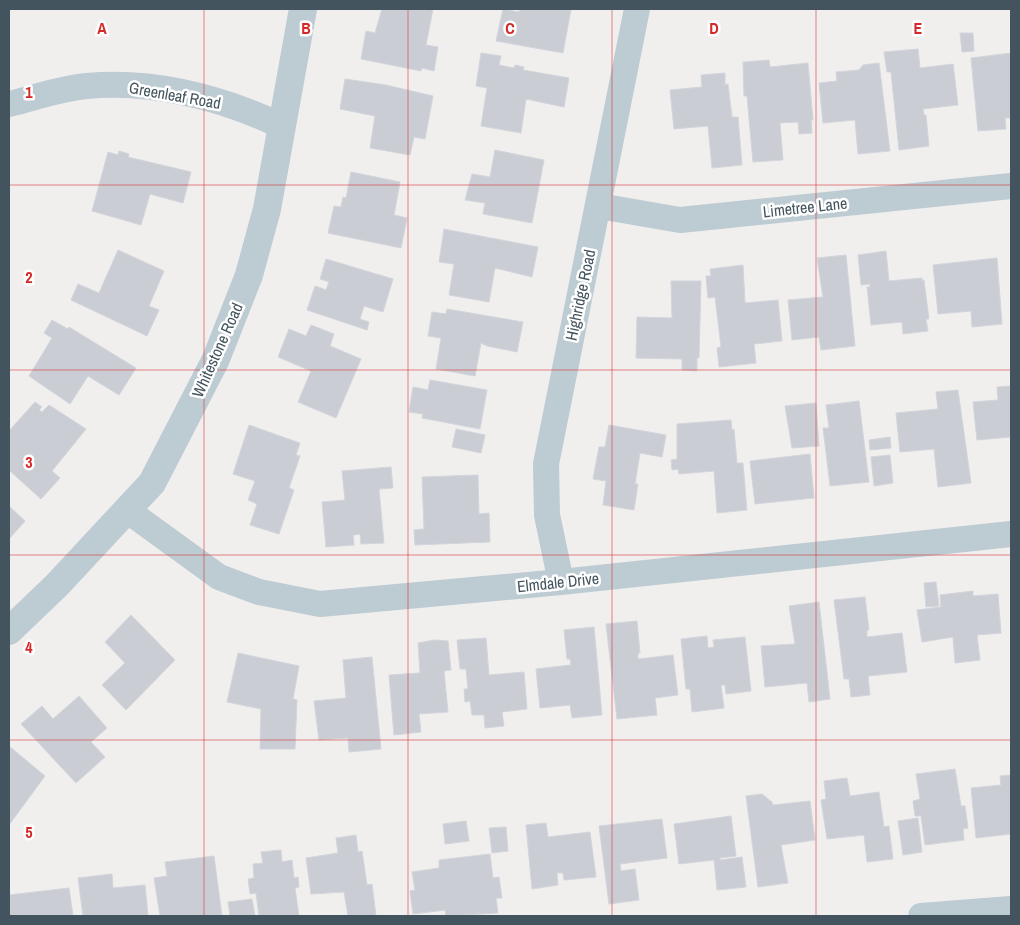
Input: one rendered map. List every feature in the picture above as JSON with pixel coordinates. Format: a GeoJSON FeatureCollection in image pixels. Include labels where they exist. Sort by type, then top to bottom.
{"type":"FeatureCollection","features":[{"type":"Feature","properties":{"kind":"street","name":"Whitestone Road"},"geometry":{"type":"LineString","coordinates":[[9,631],[57,585],[128,511],[152,483],[216,359],[251,266],[267,209],[280,125],[303,9]]}},
{"type":"Feature","properties":{"kind":"street","name":"Highridge Road"},"geometry":{"type":"LineString","coordinates":[[561,582],[547,515],[546,464],[637,9]]}},
{"type":"Feature","properties":{"kind":"street","name":"Greenleaf Road"},"geometry":{"type":"LineString","coordinates":[[9,104],[86,86],[121,86],[191,95],[232,105],[280,125]]}},
{"type":"Feature","properties":{"kind":"street","name":"Limetree Lane"},"geometry":{"type":"LineString","coordinates":[[599,206],[680,220],[1011,186]]}},
{"type":"Feature","properties":{"kind":"street","name":"Elmdale Drive"},"geometry":{"type":"LineString","coordinates":[[128,511],[219,577],[259,592],[320,604],[561,582],[1011,534]]}},
{"type":"Feature","properties":{"kind":"street"},"geometry":{"type":"LineString","coordinates":[[921,916],[1011,909]]}},
{"type":"Feature","properties":{"kind":"building"},"geometry":{"type":"Polygon","coordinates":[[[382,9],[433,9],[426,45],[438,47],[434,71],[422,68],[421,71],[361,59],[366,31],[375,33],[382,9]]]}},
{"type":"Feature","properties":{"kind":"building"},"geometry":{"type":"Polygon","coordinates":[[[503,9],[519,12],[520,9],[571,9],[563,53],[496,41],[503,9]]]}},
{"type":"Feature","properties":{"kind":"building"},"geometry":{"type":"Polygon","coordinates":[[[960,33],[973,33],[974,51],[962,52],[960,33]]]}},
{"type":"Feature","properties":{"kind":"building"},"geometry":{"type":"Polygon","coordinates":[[[918,49],[920,68],[953,64],[958,105],[923,109],[924,115],[926,115],[929,146],[899,150],[891,72],[887,72],[884,52],[918,49]]]}},
{"type":"Feature","properties":{"kind":"building"},"geometry":{"type":"Polygon","coordinates":[[[481,53],[501,56],[499,65],[514,68],[515,65],[524,67],[523,70],[569,78],[564,107],[526,99],[521,133],[481,126],[487,88],[476,86],[481,53]]]}},
{"type":"Feature","properties":{"kind":"building"},"geometry":{"type":"Polygon","coordinates":[[[1011,53],[1011,118],[1005,118],[1006,129],[978,131],[971,58],[1011,53]]]}},
{"type":"Feature","properties":{"kind":"building"},"geometry":{"type":"Polygon","coordinates":[[[769,60],[770,67],[808,63],[813,120],[811,120],[812,133],[799,134],[798,122],[780,123],[783,160],[753,162],[747,96],[744,96],[743,62],[769,60]]]}},
{"type":"Feature","properties":{"kind":"building"},"geometry":{"type":"Polygon","coordinates":[[[879,63],[890,151],[858,154],[855,120],[823,123],[819,83],[837,81],[836,72],[859,70],[863,65],[879,63]]]}},
{"type":"Feature","properties":{"kind":"building"},"geometry":{"type":"Polygon","coordinates":[[[725,73],[725,85],[728,84],[732,117],[738,117],[742,165],[712,168],[708,126],[674,129],[670,90],[702,87],[701,75],[725,73]]]}},
{"type":"Feature","properties":{"kind":"building"},"geometry":{"type":"Polygon","coordinates":[[[345,79],[386,85],[433,96],[425,139],[414,137],[410,155],[370,148],[375,116],[340,109],[345,79]]]}},
{"type":"Feature","properties":{"kind":"building"},"geometry":{"type":"Polygon","coordinates":[[[495,150],[544,160],[532,223],[483,214],[485,203],[465,200],[472,174],[490,177],[495,150]]]}},
{"type":"Feature","properties":{"kind":"building"},"geometry":{"type":"Polygon","coordinates":[[[119,151],[129,154],[128,157],[191,172],[183,203],[150,194],[141,225],[92,211],[108,152],[118,155],[119,151]]]}},
{"type":"Feature","properties":{"kind":"building"},"geometry":{"type":"Polygon","coordinates":[[[351,172],[400,182],[394,215],[407,218],[401,248],[328,233],[334,206],[341,207],[343,197],[346,198],[351,172]]]}},
{"type":"Feature","properties":{"kind":"building"},"geometry":{"type":"Polygon","coordinates":[[[444,229],[538,247],[532,277],[495,268],[489,302],[449,295],[454,264],[439,262],[444,229]]]}},
{"type":"Feature","properties":{"kind":"building"},"geometry":{"type":"Polygon","coordinates":[[[118,250],[164,271],[149,306],[159,310],[147,336],[71,300],[78,284],[99,293],[118,250]]]}},
{"type":"Feature","properties":{"kind":"building"},"geometry":{"type":"Polygon","coordinates":[[[886,251],[889,281],[922,278],[922,281],[924,280],[929,319],[926,319],[928,331],[903,334],[902,322],[871,325],[867,287],[870,287],[870,284],[861,285],[858,255],[886,251]]]}},
{"type":"Feature","properties":{"kind":"building"},"geometry":{"type":"Polygon","coordinates":[[[846,255],[855,346],[821,350],[819,337],[792,340],[788,300],[823,297],[817,258],[846,255]]]}},
{"type":"Feature","properties":{"kind":"building"},"geometry":{"type":"Polygon","coordinates":[[[997,258],[1002,324],[972,327],[971,311],[938,314],[933,265],[997,258]]]}},
{"type":"Feature","properties":{"kind":"building"},"geometry":{"type":"Polygon","coordinates":[[[326,259],[393,279],[383,312],[364,306],[360,319],[369,322],[367,330],[307,310],[315,286],[326,290],[329,282],[320,279],[326,259]]]}},
{"type":"Feature","properties":{"kind":"building"},"geometry":{"type":"Polygon","coordinates":[[[743,265],[745,303],[778,300],[782,341],[754,344],[756,363],[719,367],[717,348],[721,347],[715,297],[708,298],[706,276],[711,276],[710,269],[743,265]]]}},
{"type":"Feature","properties":{"kind":"building"},"geometry":{"type":"Polygon","coordinates":[[[671,281],[701,281],[697,371],[682,370],[682,359],[636,358],[637,317],[672,318],[671,281]]]}},
{"type":"Feature","properties":{"kind":"building"},"geometry":{"type":"Polygon","coordinates":[[[447,309],[523,322],[517,352],[481,343],[475,376],[436,369],[441,338],[428,336],[432,312],[446,314],[447,309]]]}},
{"type":"Feature","properties":{"kind":"building"},"geometry":{"type":"Polygon","coordinates":[[[52,320],[68,329],[69,327],[136,368],[119,395],[88,376],[70,404],[29,376],[52,338],[44,333],[52,320]]]}},
{"type":"Feature","properties":{"kind":"building"},"geometry":{"type":"Polygon","coordinates":[[[311,325],[334,334],[330,346],[361,359],[336,418],[298,402],[311,371],[278,357],[289,329],[306,336],[311,325]]]}},
{"type":"Feature","properties":{"kind":"building"},"geometry":{"type":"Polygon","coordinates":[[[430,380],[487,390],[480,429],[422,418],[423,414],[409,412],[413,387],[428,390],[430,380]]]}},
{"type":"Feature","properties":{"kind":"building"},"geometry":{"type":"Polygon","coordinates":[[[1011,386],[1011,437],[977,440],[973,402],[998,400],[997,387],[1011,386]]]}},
{"type":"Feature","properties":{"kind":"building"},"geometry":{"type":"Polygon","coordinates":[[[958,390],[971,483],[938,487],[934,449],[900,452],[896,413],[938,409],[936,392],[958,390]]]}},
{"type":"Feature","properties":{"kind":"building"},"geometry":{"type":"Polygon","coordinates":[[[859,401],[869,482],[830,486],[823,428],[829,428],[826,405],[859,401]]]}},
{"type":"Feature","properties":{"kind":"building"},"geometry":{"type":"Polygon","coordinates":[[[35,402],[42,407],[39,410],[42,412],[49,405],[86,429],[52,471],[60,478],[41,499],[9,470],[9,431],[35,402]]]}},
{"type":"Feature","properties":{"kind":"building"},"geometry":{"type":"Polygon","coordinates":[[[816,403],[819,446],[792,448],[785,406],[816,403]]]}},
{"type":"Feature","properties":{"kind":"building"},"geometry":{"type":"Polygon","coordinates":[[[731,420],[732,430],[734,429],[737,463],[743,463],[747,510],[717,513],[714,471],[679,474],[678,469],[672,470],[671,460],[677,459],[677,424],[731,420]]]}},
{"type":"Feature","properties":{"kind":"building"},"geometry":{"type":"Polygon","coordinates":[[[249,425],[300,443],[296,455],[300,456],[289,488],[294,490],[279,534],[250,525],[257,504],[248,500],[255,481],[233,474],[249,425]]]}},
{"type":"Feature","properties":{"kind":"building"},"geometry":{"type":"Polygon","coordinates":[[[609,425],[666,435],[662,457],[640,453],[635,484],[638,484],[634,510],[603,505],[606,481],[593,479],[599,447],[605,447],[609,425]]]}},
{"type":"Feature","properties":{"kind":"building"},"geometry":{"type":"Polygon","coordinates":[[[456,429],[485,435],[481,453],[452,447],[456,429]]]}},
{"type":"Feature","properties":{"kind":"building"},"geometry":{"type":"Polygon","coordinates":[[[890,437],[891,448],[870,450],[869,440],[890,437]]]}},
{"type":"Feature","properties":{"kind":"building"},"geometry":{"type":"Polygon","coordinates":[[[810,454],[814,498],[755,504],[750,461],[810,454]]]}},
{"type":"Feature","properties":{"kind":"building"},"geometry":{"type":"Polygon","coordinates":[[[890,455],[893,483],[874,486],[871,457],[890,455]]]}},
{"type":"Feature","properties":{"kind":"building"},"geometry":{"type":"Polygon","coordinates":[[[391,467],[393,488],[379,489],[384,543],[361,544],[360,534],[353,535],[354,545],[326,547],[322,502],[345,500],[342,471],[391,467]]]}},
{"type":"Feature","properties":{"kind":"building"},"geometry":{"type":"Polygon","coordinates":[[[478,475],[479,514],[489,513],[490,542],[415,545],[414,530],[424,529],[422,477],[478,475]]]}},
{"type":"Feature","properties":{"kind":"building"},"geometry":{"type":"Polygon","coordinates":[[[9,506],[25,521],[9,539],[9,506]]]}},
{"type":"Feature","properties":{"kind":"building"},"geometry":{"type":"Polygon","coordinates":[[[936,582],[939,606],[926,607],[924,583],[936,582]]]}},
{"type":"Feature","properties":{"kind":"building"},"geometry":{"type":"Polygon","coordinates":[[[973,591],[973,596],[998,594],[1001,633],[977,635],[980,660],[955,663],[953,637],[922,642],[917,610],[941,607],[940,595],[973,591]]]}},
{"type":"Feature","properties":{"kind":"building"},"geometry":{"type":"Polygon","coordinates":[[[865,597],[869,630],[867,630],[867,637],[902,633],[907,672],[868,676],[870,695],[851,697],[849,679],[844,679],[834,600],[865,597]]]}},
{"type":"Feature","properties":{"kind":"building"},"geometry":{"type":"Polygon","coordinates":[[[819,602],[830,699],[809,702],[807,683],[765,687],[761,646],[795,644],[789,606],[819,602]]]}},
{"type":"Feature","properties":{"kind":"building"},"geometry":{"type":"Polygon","coordinates":[[[131,615],[175,660],[126,710],[102,685],[125,663],[105,642],[131,615]]]}},
{"type":"Feature","properties":{"kind":"building"},"geometry":{"type":"Polygon","coordinates":[[[637,621],[640,653],[638,653],[638,659],[673,655],[678,695],[655,698],[657,715],[617,719],[606,624],[637,621]]]}},
{"type":"Feature","properties":{"kind":"building"},"geometry":{"type":"Polygon","coordinates":[[[594,627],[602,715],[572,718],[570,705],[540,708],[536,669],[571,665],[570,659],[567,659],[564,630],[594,627]]]}},
{"type":"Feature","properties":{"kind":"building"},"geometry":{"type":"Polygon","coordinates":[[[707,636],[708,648],[714,647],[713,640],[745,637],[751,691],[726,694],[725,685],[721,685],[724,708],[692,712],[690,689],[686,689],[681,639],[707,636]]]}},
{"type":"Feature","properties":{"kind":"building"},"geometry":{"type":"Polygon","coordinates":[[[486,638],[489,675],[524,672],[527,709],[502,712],[504,726],[485,728],[484,715],[472,715],[470,701],[465,702],[464,689],[468,689],[466,669],[460,669],[457,640],[486,638]]]}},
{"type":"Feature","properties":{"kind":"building"},"geometry":{"type":"Polygon","coordinates":[[[434,640],[448,641],[451,670],[444,671],[448,712],[419,714],[421,732],[394,735],[389,675],[420,673],[418,643],[434,640]]]}},
{"type":"Feature","properties":{"kind":"building"},"geometry":{"type":"Polygon","coordinates":[[[238,653],[299,666],[293,699],[297,700],[295,749],[260,749],[261,709],[227,702],[238,653]]]}},
{"type":"Feature","properties":{"kind":"building"},"geometry":{"type":"Polygon","coordinates":[[[372,657],[381,749],[349,752],[348,738],[319,740],[314,701],[346,698],[343,660],[372,657]]]}},
{"type":"Feature","properties":{"kind":"building"},"geometry":{"type":"Polygon","coordinates":[[[79,696],[107,728],[91,742],[105,757],[76,783],[21,724],[42,706],[53,719],[79,696]]]}},
{"type":"Feature","properties":{"kind":"building"},"geometry":{"type":"Polygon","coordinates":[[[9,746],[45,776],[9,825],[9,746]]]}},
{"type":"Feature","properties":{"kind":"building"},"geometry":{"type":"Polygon","coordinates":[[[955,769],[961,806],[965,806],[968,828],[963,829],[964,840],[925,845],[921,816],[915,816],[913,801],[920,799],[916,774],[955,769]]]}},
{"type":"Feature","properties":{"kind":"building"},"geometry":{"type":"Polygon","coordinates":[[[1011,775],[1011,834],[976,838],[971,788],[1001,785],[1000,776],[1011,775]]]}},
{"type":"Feature","properties":{"kind":"building"},"geometry":{"type":"Polygon","coordinates":[[[847,778],[850,796],[879,792],[884,827],[889,826],[893,859],[867,862],[864,835],[827,839],[821,800],[826,799],[824,781],[847,778]]]}},
{"type":"Feature","properties":{"kind":"building"},"geometry":{"type":"Polygon","coordinates":[[[762,794],[773,805],[810,801],[815,840],[781,845],[788,883],[758,887],[746,796],[762,794]]]}},
{"type":"Feature","properties":{"kind":"building"},"geometry":{"type":"Polygon","coordinates":[[[731,816],[736,856],[720,858],[720,860],[742,857],[746,887],[717,890],[714,860],[679,864],[674,824],[731,816]]]}},
{"type":"Feature","properties":{"kind":"building"},"geometry":{"type":"Polygon","coordinates":[[[918,818],[922,852],[903,855],[898,821],[918,818]]]}},
{"type":"Feature","properties":{"kind":"building"},"geometry":{"type":"Polygon","coordinates":[[[662,819],[667,858],[620,864],[621,871],[635,869],[639,900],[609,904],[599,826],[662,819]]]}},
{"type":"Feature","properties":{"kind":"building"},"geometry":{"type":"Polygon","coordinates":[[[466,821],[469,841],[445,844],[443,824],[466,821]]]}},
{"type":"Feature","properties":{"kind":"building"},"geometry":{"type":"Polygon","coordinates":[[[546,823],[548,837],[590,832],[596,877],[564,880],[563,873],[557,873],[558,885],[532,889],[526,825],[546,823]]]}},
{"type":"Feature","properties":{"kind":"building"},"geometry":{"type":"Polygon","coordinates":[[[506,827],[508,851],[492,853],[489,828],[506,827]]]}},
{"type":"Feature","properties":{"kind":"building"},"geometry":{"type":"Polygon","coordinates":[[[356,835],[358,852],[362,851],[367,885],[372,884],[376,916],[348,916],[344,892],[311,894],[306,858],[338,853],[336,838],[356,835]]]}},
{"type":"Feature","properties":{"kind":"building"},"geometry":{"type":"Polygon","coordinates":[[[281,850],[282,862],[292,860],[294,878],[298,877],[299,887],[295,888],[299,916],[259,916],[256,893],[250,894],[248,879],[254,878],[253,864],[263,863],[261,852],[281,850]]]}},
{"type":"Feature","properties":{"kind":"building"},"geometry":{"type":"Polygon","coordinates":[[[490,854],[493,878],[499,877],[502,898],[496,898],[498,913],[446,916],[445,910],[413,914],[410,891],[415,890],[412,872],[439,868],[439,860],[490,854]]]}},
{"type":"Feature","properties":{"kind":"building"},"geometry":{"type":"Polygon","coordinates":[[[214,856],[222,916],[160,916],[154,878],[167,876],[165,862],[214,856]]]}},
{"type":"Feature","properties":{"kind":"building"},"geometry":{"type":"Polygon","coordinates":[[[112,874],[113,888],[145,885],[148,916],[83,916],[78,878],[112,874]]]}},
{"type":"Feature","properties":{"kind":"building"},"geometry":{"type":"Polygon","coordinates":[[[69,888],[73,916],[9,916],[9,895],[69,888]]]}},
{"type":"Feature","properties":{"kind":"building"},"geometry":{"type":"Polygon","coordinates":[[[252,899],[255,916],[230,916],[228,902],[252,899]]]}}]}
